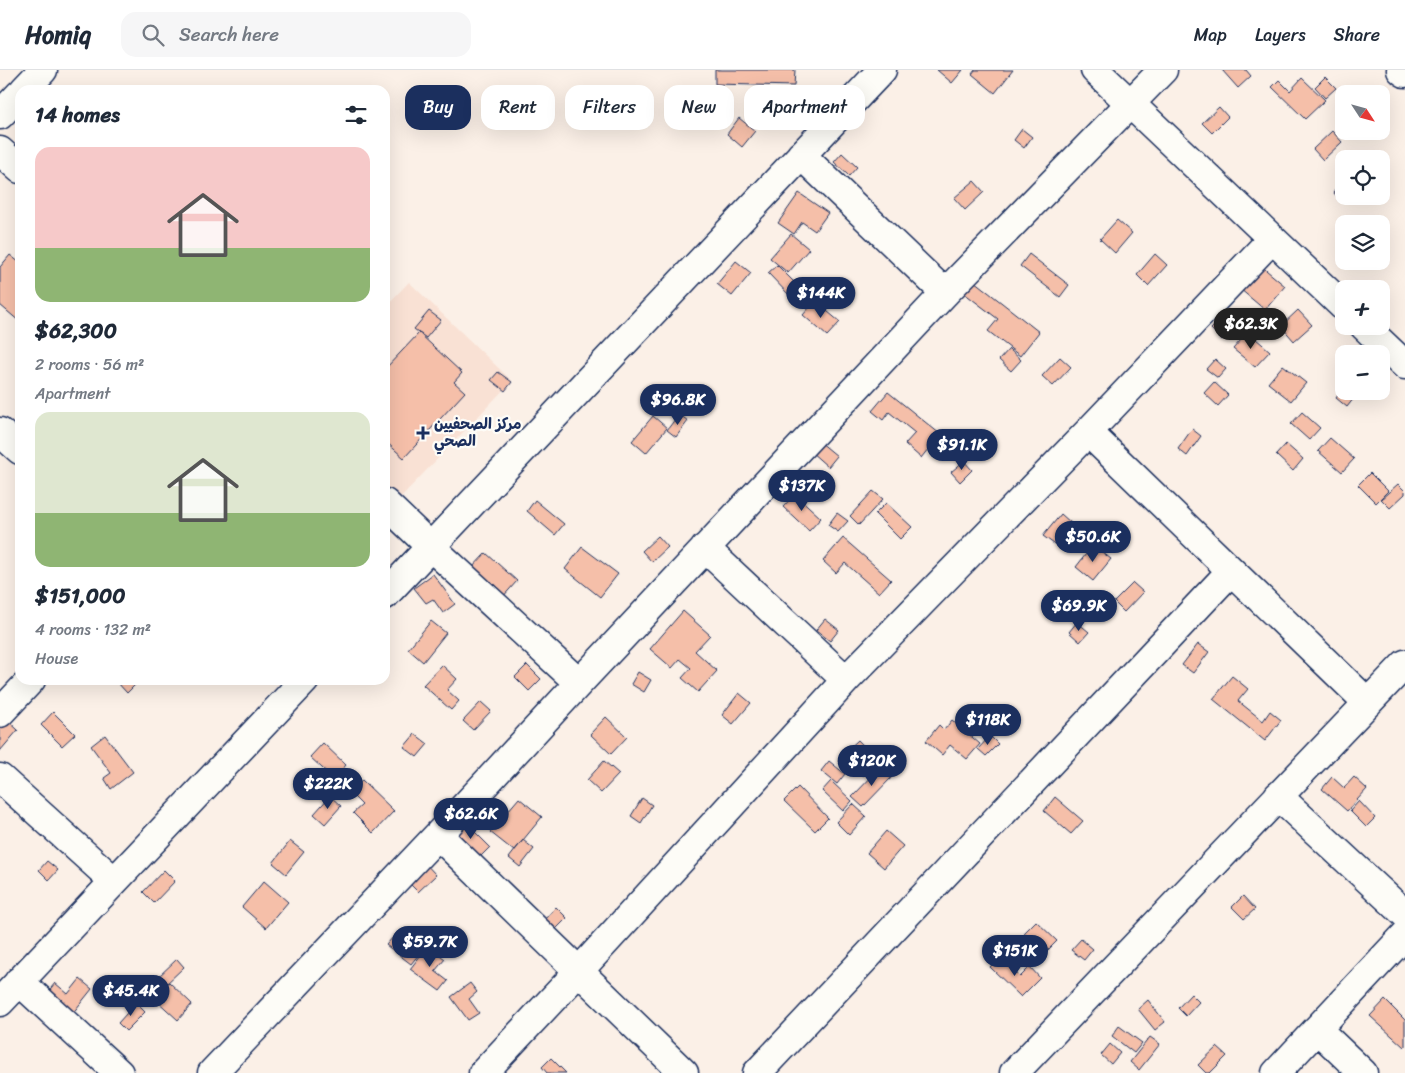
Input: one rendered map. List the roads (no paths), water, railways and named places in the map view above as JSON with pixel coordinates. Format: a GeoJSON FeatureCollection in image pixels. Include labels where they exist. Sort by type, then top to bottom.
{"type":"FeatureCollection","features":[{"type":"Feature","properties":{"kind":"street"},"geometry":{"type":"LineString","coordinates":[[29,85],[43,70]]}},
{"type":"Feature","properties":{"kind":"street"},"geometry":{"type":"LineString","coordinates":[[390,590],[882,70]]}},
{"type":"Feature","properties":{"kind":"street"},"geometry":{"type":"LineString","coordinates":[[1095,70],[1335,298]]}},
{"type":"Feature","properties":{"kind":"street"},"geometry":{"type":"LineString","coordinates":[[212,1073],[945,293],[1163,70]]}},
{"type":"Feature","properties":{"kind":"street"},"geometry":{"type":"LineString","coordinates":[[1401,70],[1405,73]]}},
{"type":"Feature","properties":{"kind":"street"},"geometry":{"type":"LineString","coordinates":[[0,115],[15,99]]}},
{"type":"Feature","properties":{"kind":"street"},"geometry":{"type":"LineString","coordinates":[[0,151],[15,164]]}},
{"type":"Feature","properties":{"kind":"street"},"geometry":{"type":"LineString","coordinates":[[801,155],[945,293]]}},
{"type":"Feature","properties":{"kind":"street"},"geometry":{"type":"LineString","coordinates":[[483,1073],[580,971],[846,680],[1088,432],[1272,239]]}},
{"type":"Feature","properties":{"kind":"street"},"geometry":{"type":"LineString","coordinates":[[1373,335],[1405,365]]}},
{"type":"Feature","properties":{"kind":"street"},"geometry":{"type":"LineString","coordinates":[[1088,432],[1368,703]]}},
{"type":"Feature","properties":{"kind":"street"},"geometry":{"type":"LineString","coordinates":[[390,508],[579,683]]}},
{"type":"Feature","properties":{"kind":"street"},"geometry":{"type":"LineString","coordinates":[[705,548],[846,680]]}},
{"type":"Feature","properties":{"kind":"street"},"geometry":{"type":"LineString","coordinates":[[756,1073],[1231,571]]}},
{"type":"Feature","properties":{"kind":"street"},"geometry":{"type":"LineString","coordinates":[[1014,1073],[1405,664]]}},
{"type":"Feature","properties":{"kind":"street"},"geometry":{"type":"LineString","coordinates":[[0,714],[27,685]]}},
{"type":"Feature","properties":{"kind":"street"},"geometry":{"type":"LineString","coordinates":[[0,1002],[300,685]]}},
{"type":"Feature","properties":{"kind":"street"},"geometry":{"type":"LineString","coordinates":[[0,778],[114,881]]}},
{"type":"Feature","properties":{"kind":"street"},"geometry":{"type":"LineString","coordinates":[[1278,796],[1405,914]]}},
{"type":"Feature","properties":{"kind":"street"},"geometry":{"type":"LineString","coordinates":[[438,834],[684,1073]]}},
{"type":"Feature","properties":{"kind":"street"},"geometry":{"type":"LineString","coordinates":[[1276,1073],[1405,935]]}},
{"type":"Feature","properties":{"kind":"street"},"geometry":{"type":"LineString","coordinates":[[20,981],[119,1073]]}},
{"type":"Feature","properties":{"kind":"street"},"geometry":{"type":"LineString","coordinates":[[1316,1029],[1363,1073]]}},
{"type":"Feature","properties":{"kind":"place","name":"مركز الصحفيين الصحي"},"geometry":{"type":"Point","coordinates":[423,433]}}]}
